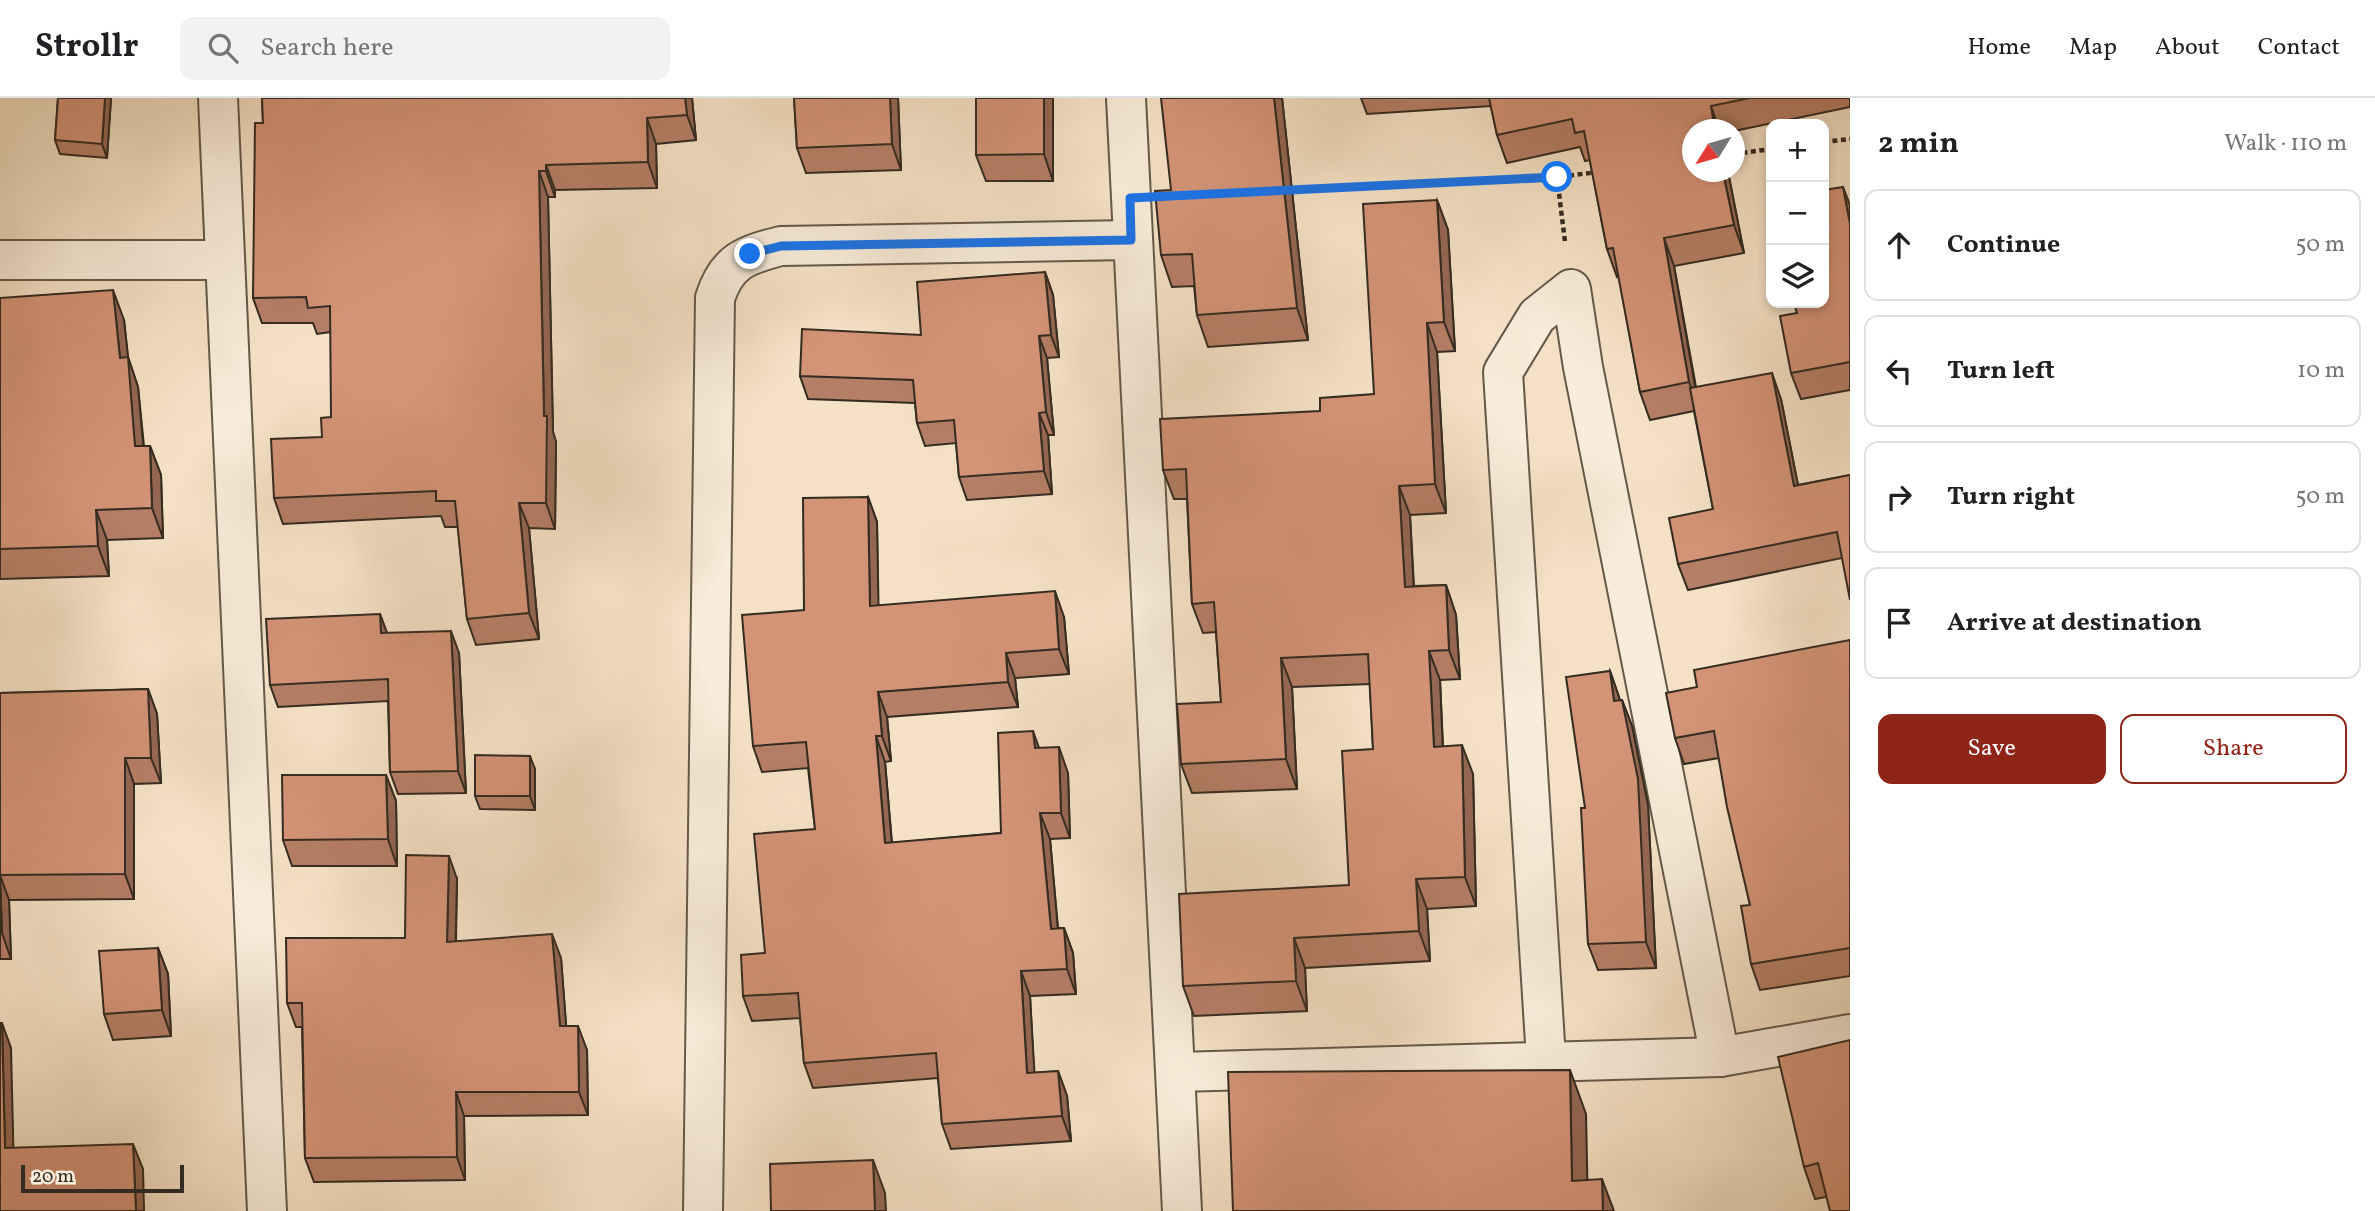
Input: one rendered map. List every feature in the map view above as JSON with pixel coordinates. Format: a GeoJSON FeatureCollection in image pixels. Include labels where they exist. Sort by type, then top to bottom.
{"type":"FeatureCollection","features":[{"type":"Feature","properties":{"kind":"street"},"geometry":{"type":"LineString","coordinates":[[218,98],[267,1211]]}},
{"type":"Feature","properties":{"kind":"street"},"geometry":{"type":"LineString","coordinates":[[1126,98],[1131,240],[1177,1072],[1182,1211]]}},
{"type":"Feature","properties":{"kind":"street"},"geometry":{"type":"LineString","coordinates":[[704,1211],[715,298],[723,274],[750,254],[781,246],[1131,240]]}},
{"type":"Feature","properties":{"kind":"street"},"geometry":{"type":"LineString","coordinates":[[0,260],[225,260]]}},
{"type":"Feature","properties":{"kind":"street"},"geometry":{"type":"LineString","coordinates":[[1546,1059],[1503,372],[1537,316],[1571,289],[1589,394],[1720,1056]]}},
{"type":"Feature","properties":{"kind":"street"},"geometry":{"type":"LineString","coordinates":[[1177,1072],[1546,1059],[1720,1056],[1850,1034]]}},
{"type":"Feature","properties":{"kind":"path"},"geometry":{"type":"LineString","coordinates":[[1829,141],[1850,139]]}},
{"type":"Feature","properties":{"kind":"path"},"geometry":{"type":"LineString","coordinates":[[1745,153],[1766,150]]}},
{"type":"Feature","properties":{"kind":"path"},"geometry":{"type":"LineString","coordinates":[[1281,191],[1557,177],[1611,170]]}},
{"type":"Feature","properties":{"kind":"path"},"geometry":{"type":"LineString","coordinates":[[1557,177],[1571,289]]}},
{"type":"Feature","properties":{"kind":"building"},"geometry":{"type":"Polygon","coordinates":[[[58,98],[105,98],[102,144],[55,140],[58,98]]]}},
{"type":"Feature","properties":{"kind":"building"},"geometry":{"type":"Polygon","coordinates":[[[262,98],[685,98],[687,115],[647,118],[648,162],[546,165],[546,171],[539,171],[544,416],[547,416],[546,503],[519,503],[529,613],[467,619],[455,501],[436,501],[436,491],[274,498],[271,439],[322,437],[321,418],[331,417],[330,306],[308,308],[306,297],[253,298],[255,123],[263,123],[262,98]]]}},
{"type":"Feature","properties":{"kind":"building"},"geometry":{"type":"Polygon","coordinates":[[[794,98],[890,98],[892,144],[797,148],[794,98]]]}},
{"type":"Feature","properties":{"kind":"building"},"geometry":{"type":"Polygon","coordinates":[[[976,98],[1044,98],[1044,154],[976,155],[976,98]]]}},
{"type":"Feature","properties":{"kind":"building"},"geometry":{"type":"Polygon","coordinates":[[[1161,98],[1274,98],[1297,308],[1197,315],[1192,254],[1161,255],[1155,191],[1171,190],[1161,98]]]}},
{"type":"Feature","properties":{"kind":"building"},"geometry":{"type":"Polygon","coordinates":[[[1489,98],[1750,98],[1711,106],[1713,119],[1682,119],[1682,182],[1725,182],[1734,225],[1664,238],[1689,382],[1640,392],[1613,248],[1607,249],[1584,131],[1575,133],[1572,119],[1497,135],[1489,98]]]}},
{"type":"Feature","properties":{"kind":"building"},"geometry":{"type":"Polygon","coordinates":[[[1843,187],[1850,224],[1850,362],[1791,373],[1780,316],[1797,313],[1796,308],[1829,308],[1829,189],[1843,187]]]}},
{"type":"Feature","properties":{"kind":"building"},"geometry":{"type":"Polygon","coordinates":[[[1437,200],[1444,322],[1427,323],[1435,484],[1399,486],[1405,587],[1446,585],[1449,650],[1429,651],[1434,747],[1462,745],[1465,877],[1416,879],[1419,931],[1294,938],[1296,981],[1183,986],[1179,894],[1349,885],[1342,751],[1373,749],[1368,654],[1281,658],[1286,759],[1181,764],[1177,704],[1221,702],[1214,602],[1192,604],[1186,469],[1163,470],[1160,419],[1320,411],[1320,398],[1374,394],[1363,204],[1437,200]]]}},
{"type":"Feature","properties":{"kind":"building"},"geometry":{"type":"Polygon","coordinates":[[[1045,272],[1051,335],[1039,336],[1046,412],[1039,413],[1044,471],[959,477],[954,420],[917,423],[913,380],[800,376],[802,329],[921,335],[917,282],[1045,272]]]}},
{"type":"Feature","properties":{"kind":"building"},"geometry":{"type":"Polygon","coordinates":[[[113,290],[120,358],[128,357],[135,446],[150,446],[152,508],[96,510],[98,546],[0,549],[0,298],[113,290]]]}},
{"type":"Feature","properties":{"kind":"building"},"geometry":{"type":"Polygon","coordinates":[[[1772,373],[1794,486],[1850,475],[1850,600],[1837,532],[1678,564],[1669,518],[1713,509],[1690,388],[1772,373]]]}},
{"type":"Feature","properties":{"kind":"building"},"geometry":{"type":"Polygon","coordinates":[[[868,497],[870,606],[1055,591],[1059,649],[1006,653],[1008,682],[878,692],[882,736],[876,736],[885,843],[1001,833],[998,733],[1033,731],[1035,748],[1059,747],[1061,813],[1040,813],[1051,929],[1064,928],[1067,969],[1021,971],[1027,1073],[1058,1071],[1062,1116],[942,1124],[936,1053],[804,1063],[798,993],[743,996],[741,955],[765,953],[754,834],[815,829],[806,742],[753,746],[742,615],[804,610],[803,498],[868,497]]]}},
{"type":"Feature","properties":{"kind":"building"},"geometry":{"type":"Polygon","coordinates":[[[380,614],[381,633],[451,631],[458,771],[390,772],[388,679],[270,685],[266,619],[380,614]]]}},
{"type":"Feature","properties":{"kind":"building"},"geometry":{"type":"Polygon","coordinates":[[[1850,640],[1850,948],[1751,964],[1741,906],[1750,905],[1727,807],[1714,731],[1675,738],[1666,693],[1697,687],[1694,670],[1850,640]]]}},
{"type":"Feature","properties":{"kind":"building"},"geometry":{"type":"Polygon","coordinates":[[[1610,671],[1614,701],[1622,700],[1638,779],[1646,942],[1588,944],[1581,808],[1585,808],[1566,677],[1610,671]]]}},
{"type":"Feature","properties":{"kind":"building"},"geometry":{"type":"Polygon","coordinates":[[[148,689],[151,758],[125,758],[125,874],[0,875],[0,693],[148,689]]]}},
{"type":"Feature","properties":{"kind":"building"},"geometry":{"type":"Polygon","coordinates":[[[475,755],[530,756],[530,796],[475,796],[475,755]]]}},
{"type":"Feature","properties":{"kind":"building"},"geometry":{"type":"Polygon","coordinates":[[[282,775],[386,775],[388,839],[283,840],[282,775]]]}},
{"type":"Feature","properties":{"kind":"building"},"geometry":{"type":"Polygon","coordinates":[[[406,855],[449,856],[447,942],[552,934],[560,1026],[578,1026],[579,1092],[456,1092],[457,1157],[305,1158],[302,1003],[287,1003],[286,938],[405,938],[406,855]]]}},
{"type":"Feature","properties":{"kind":"building"},"geometry":{"type":"Polygon","coordinates":[[[0,879],[2,933],[0,933],[0,879]]]}},
{"type":"Feature","properties":{"kind":"building"},"geometry":{"type":"Polygon","coordinates":[[[158,948],[162,1010],[104,1014],[99,951],[158,948]]]}},
{"type":"Feature","properties":{"kind":"building"},"geometry":{"type":"Polygon","coordinates":[[[0,1023],[5,1148],[133,1144],[136,1211],[0,1211],[0,1023]]]}},
{"type":"Feature","properties":{"kind":"building"},"geometry":{"type":"Polygon","coordinates":[[[1850,1040],[1850,1211],[1830,1211],[1818,1163],[1804,1167],[1778,1057],[1850,1040]]]}},
{"type":"Feature","properties":{"kind":"building"},"geometry":{"type":"Polygon","coordinates":[[[1570,1070],[1572,1181],[1602,1179],[1603,1211],[1233,1211],[1228,1072],[1570,1070]]]}},
{"type":"Feature","properties":{"kind":"building"},"geometry":{"type":"Polygon","coordinates":[[[873,1160],[875,1211],[771,1211],[770,1164],[873,1160]]]}},
{"type":"Feature","properties":{"kind":"route"},"geometry":{"type":"LineString","coordinates":[[750,254],[781,246],[1131,240],[1130,198],[1557,177]]}}]}
